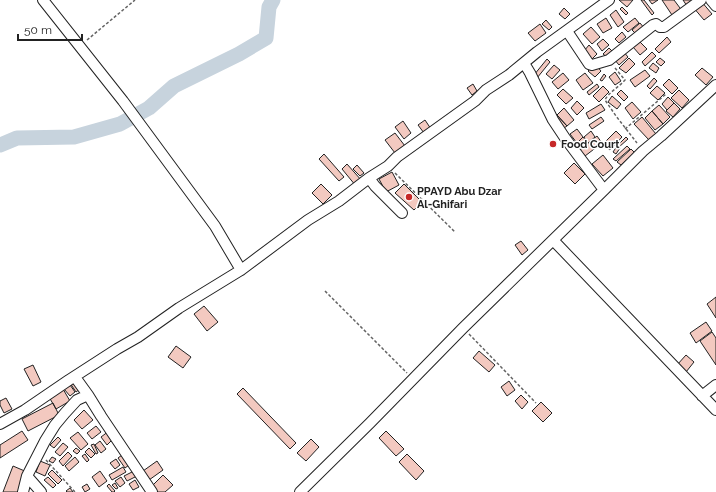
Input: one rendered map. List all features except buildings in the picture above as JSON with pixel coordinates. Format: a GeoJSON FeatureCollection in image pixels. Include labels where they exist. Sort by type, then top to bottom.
{"type":"FeatureCollection","features":[{"type":"Feature","properties":{"kind":"street"},"geometry":{"type":"LineString","coordinates":[[43,0],[80,46],[215,226],[241,270]]}},
{"type":"Feature","properties":{"kind":"street"},"geometry":{"type":"LineString","coordinates":[[0,424],[25,410],[69,380],[138,337],[179,308],[241,270],[308,220],[340,201],[369,178],[388,166],[396,158],[475,101],[486,90],[509,75],[537,52],[568,32],[609,0]]}},
{"type":"Feature","properties":{"kind":"street"},"geometry":{"type":"LineString","coordinates":[[568,32],[590,65],[609,60],[653,25],[656,24],[660,27],[664,27],[701,0]]}},
{"type":"Feature","properties":{"kind":"street"},"geometry":{"type":"LineString","coordinates":[[711,0],[716,6]]}},
{"type":"Feature","properties":{"kind":"street"},"geometry":{"type":"LineString","coordinates":[[524,63],[553,120],[604,190]]}},
{"type":"Feature","properties":{"kind":"street"},"geometry":{"type":"LineString","coordinates":[[300,492],[463,328],[643,151],[662,136],[716,85]]}},
{"type":"Feature","properties":{"kind":"street"},"geometry":{"type":"LineString","coordinates":[[369,178],[402,213]]}},
{"type":"Feature","properties":{"kind":"street"},"geometry":{"type":"LineString","coordinates":[[553,240],[716,410]]}},
{"type":"Feature","properties":{"kind":"street"},"geometry":{"type":"LineString","coordinates":[[75,377],[152,492]]}},
{"type":"Feature","properties":{"kind":"street"},"geometry":{"type":"LineString","coordinates":[[702,396],[716,385]]}},
{"type":"Feature","properties":{"kind":"street"},"geometry":{"type":"LineString","coordinates":[[23,492],[27,476],[45,441],[65,413],[77,400],[88,395]]}},
{"type":"Feature","properties":{"kind":"street"},"geometry":{"type":"LineString","coordinates":[[27,476],[41,492]]}},
{"type":"Feature","properties":{"kind":"path"},"geometry":{"type":"LineString","coordinates":[[80,46],[135,0]]}},
{"type":"Feature","properties":{"kind":"path"},"geometry":{"type":"LineString","coordinates":[[609,60],[624,80],[606,97],[605,100],[625,129],[643,151]]}},
{"type":"Feature","properties":{"kind":"path"},"geometry":{"type":"LineString","coordinates":[[625,129],[666,94]]}},
{"type":"Feature","properties":{"kind":"path"},"geometry":{"type":"LineString","coordinates":[[388,166],[455,232]]}},
{"type":"Feature","properties":{"kind":"path"},"geometry":{"type":"LineString","coordinates":[[325,291],[413,380]]}},
{"type":"Feature","properties":{"kind":"path"},"geometry":{"type":"LineString","coordinates":[[463,328],[536,404]]}},
{"type":"Feature","properties":{"kind":"path"},"geometry":{"type":"LineString","coordinates":[[40,452],[75,492]]}},
{"type":"Feature","properties":{"kind":"waterway"},"geometry":{"type":"LineString","coordinates":[[0,145],[17,138],[74,137],[120,124],[149,108],[174,86],[239,54],[266,38],[269,7],[273,0]]}},
{"type":"Feature","properties":{"kind":"place","name":"Food Court"},"geometry":{"type":"Point","coordinates":[553,144]}},
{"type":"Feature","properties":{"kind":"place","name":"PPAYD Abu Dzar Al-Ghifari"},"geometry":{"type":"Point","coordinates":[409,197]}}]}
